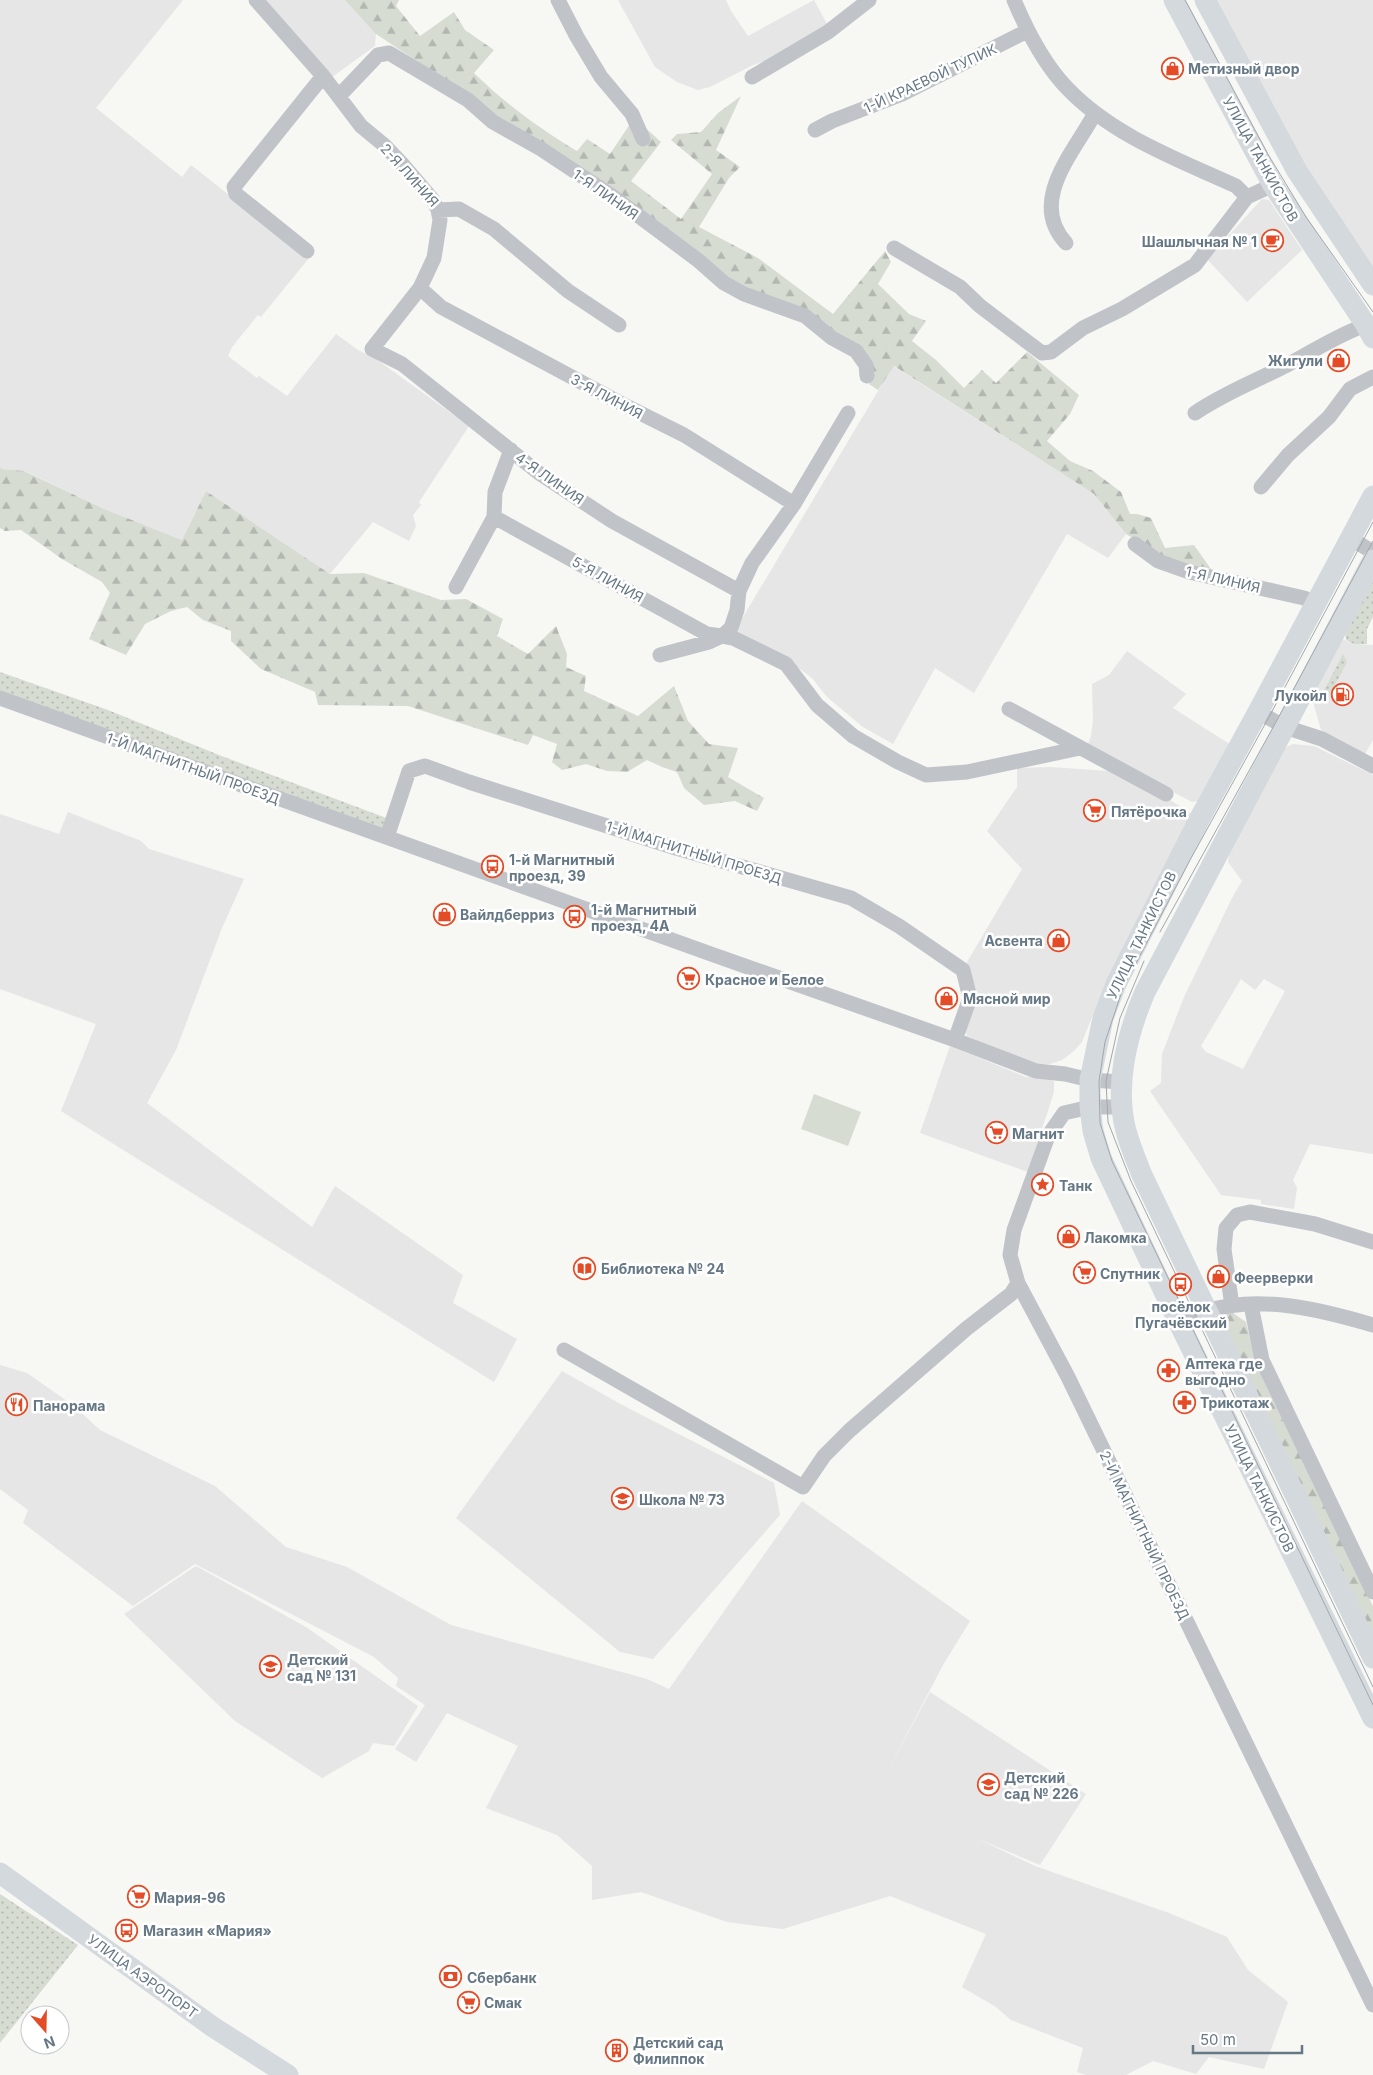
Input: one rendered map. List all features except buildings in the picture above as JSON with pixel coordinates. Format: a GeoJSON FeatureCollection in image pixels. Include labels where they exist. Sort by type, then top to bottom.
{"type":"FeatureCollection","features":[{"type":"Feature","properties":{"kind":"main road","name":"УЛИЦА ТАНКИСТОВ"},"geometry":{"type":"LineString","coordinates":[[1174,0],[1272,186],[1370,331]]}},
{"type":"Feature","properties":{"kind":"main road","name":"УЛИЦА ТАНКИСТОВ"},"geometry":{"type":"LineString","coordinates":[[1205,0],[1297,171],[1373,285]]}},
{"type":"Feature","properties":{"kind":"main road","name":"УЛИЦА ТАНКИСТОВ"},"geometry":{"type":"LineString","coordinates":[[1373,496],[1201,816],[1116,984],[1103,1018],[1090,1080],[1090,1107],[1093,1131],[1101,1158],[1179,1323],[1373,1718]]}},
{"type":"Feature","properties":{"kind":"main road","name":"УЛИЦА ТАНКИСТОВ"},"geometry":{"type":"LineString","coordinates":[[1373,560],[1145,992],[1132,1026],[1122,1082],[1122,1107],[1126,1131],[1142,1174],[1373,1658]]}},
{"type":"Feature","properties":{"kind":"main road","name":"УЛИЦА АЭРОПОРТ"},"geometry":{"type":"LineString","coordinates":[[0,1873],[213,2027],[288,2075]]}},
{"type":"Feature","properties":{"kind":"street","name":"2-Я ЛИНИЯ"},"geometry":{"type":"LineString","coordinates":[[256,0],[323,76],[361,126],[384,145],[404,166],[433,200],[438,210],[459,208],[494,229],[568,291],[620,325]]}},
{"type":"Feature","properties":{"kind":"street"},"geometry":{"type":"LineString","coordinates":[[558,0],[601,77],[632,114],[643,139]]}},
{"type":"Feature","properties":{"kind":"street"},"geometry":{"type":"LineString","coordinates":[[752,77],[828,32],[869,0]]}},
{"type":"Feature","properties":{"kind":"street"},"geometry":{"type":"LineString","coordinates":[[1014,0],[1027,31],[1046,60],[1067,88],[1095,113],[1143,143],[1236,186],[1247,198]]}},
{"type":"Feature","properties":{"kind":"street","name":"1-Й КРАЕВОЙ ТУПИК"},"geometry":{"type":"LineString","coordinates":[[815,130],[832,121],[902,94],[1027,31]]}},
{"type":"Feature","properties":{"kind":"street","name":"1-Я ЛИНИЯ"},"geometry":{"type":"LineString","coordinates":[[339,96],[378,56],[389,53],[468,100],[492,122],[541,149],[612,196],[724,282],[744,294],[805,316],[832,338],[856,351],[866,365],[867,376]]}},
{"type":"Feature","properties":{"kind":"street"},"geometry":{"type":"LineString","coordinates":[[307,251],[236,194],[234,187],[323,76]]}},
{"type":"Feature","properties":{"kind":"street"},"geometry":{"type":"LineString","coordinates":[[1066,243],[1060,237],[1052,220],[1051,207],[1054,188],[1062,168],[1095,113]]}},
{"type":"Feature","properties":{"kind":"street"},"geometry":{"type":"LineString","coordinates":[[894,248],[960,287],[980,306],[1042,353],[1051,352],[1083,328],[1122,309],[1195,265],[1247,198],[1272,186]]}},
{"type":"Feature","properties":{"kind":"street"},"geometry":{"type":"LineString","coordinates":[[420,288],[434,258],[440,220],[438,210]]}},
{"type":"Feature","properties":{"kind":"street","name":"4-Я ЛИНИЯ"},"geometry":{"type":"LineString","coordinates":[[420,288],[372,349],[402,364],[539,473],[612,521],[739,591]]}},
{"type":"Feature","properties":{"kind":"street","name":"3-Я ЛИНИЯ"},"geometry":{"type":"LineString","coordinates":[[420,288],[441,307],[684,435],[794,504]]}},
{"type":"Feature","properties":{"kind":"street"},"geometry":{"type":"LineString","coordinates":[[1195,412],[1218,397],[1288,364],[1326,342],[1370,331]]}},
{"type":"Feature","properties":{"kind":"street"},"geometry":{"type":"LineString","coordinates":[[1260,487],[1288,455],[1329,417],[1350,389],[1373,377]]}},
{"type":"Feature","properties":{"kind":"street"},"geometry":{"type":"LineString","coordinates":[[660,655],[709,642],[722,636],[730,628],[737,610],[739,591],[752,563],[794,504],[848,413]]}},
{"type":"Feature","properties":{"kind":"street"},"geometry":{"type":"LineString","coordinates":[[456,588],[494,518],[495,492],[511,450]]}},
{"type":"Feature","properties":{"kind":"street","name":"5-Я ЛИНИЯ"},"geometry":{"type":"LineString","coordinates":[[494,518],[707,634],[733,638],[786,664],[817,705],[853,736],[898,762],[926,775],[967,772],[1080,748]]}},
{"type":"Feature","properties":{"kind":"street"},"geometry":{"type":"LineString","coordinates":[[1350,538],[1373,552]]}},
{"type":"Feature","properties":{"kind":"street","name":"1-Я ЛИНИЯ"},"geometry":{"type":"LineString","coordinates":[[1135,544],[1158,561],[1189,572],[1304,598],[1316,603]]}},
{"type":"Feature","properties":{"kind":"street","name":"1-Й МАГНИТНЫЙ ПРОЕЗД"},"geometry":{"type":"LineString","coordinates":[[0,698],[702,951],[955,1040],[1036,1072],[1065,1074],[1090,1080],[1122,1082]]}},
{"type":"Feature","properties":{"kind":"street"},"geometry":{"type":"LineString","coordinates":[[1009,709],[1166,794]]}},
{"type":"Feature","properties":{"kind":"street"},"geometry":{"type":"LineString","coordinates":[[1258,712],[1285,727],[1322,739],[1373,766]]}},
{"type":"Feature","properties":{"kind":"street","name":"1-Й МАГНИТНЫЙ ПРОЕЗД"},"geometry":{"type":"LineString","coordinates":[[387,837],[409,771],[416,767],[425,766],[469,782],[676,848],[851,898],[900,926],[963,970],[970,998],[955,1040]]}},
{"type":"Feature","properties":{"kind":"street","name":"2-Й МАГНИТНЫЙ ПРОЕЗД"},"geometry":{"type":"LineString","coordinates":[[1122,1107],[1090,1107],[1064,1113],[1048,1136],[1014,1230],[1010,1255],[1018,1283],[1068,1377],[1373,2005]]}},
{"type":"Feature","properties":{"kind":"street"},"geometry":{"type":"LineString","coordinates":[[1232,1306],[1224,1249],[1226,1228],[1236,1215],[1250,1212],[1305,1222],[1373,1242]]}},
{"type":"Feature","properties":{"kind":"street"},"geometry":{"type":"LineString","coordinates":[[564,1350],[803,1487],[824,1456],[849,1431],[966,1329],[1011,1294],[1018,1283]]}},
{"type":"Feature","properties":{"kind":"street"},"geometry":{"type":"LineString","coordinates":[[1179,1323],[1207,1311],[1232,1306],[1275,1304],[1327,1311],[1373,1325]]}},
{"type":"Feature","properties":{"kind":"street"},"geometry":{"type":"LineString","coordinates":[[1251,1305],[1262,1360],[1373,1592]]}},
{"type":"Feature","properties":{"kind":"shaded area"},"geometry":{"type":"Polygon","coordinates":[[[0,0],[183,0],[96,108],[182,177],[191,165],[309,258],[261,317],[258,315],[232,347],[228,356],[257,378],[259,376],[287,396],[336,334],[358,350],[376,359],[469,426],[419,502],[421,505],[413,515],[416,526],[409,541],[373,522],[330,574],[206,491],[182,540],[102,508],[25,471],[2,469],[0,467],[0,0]]]}},
{"type":"Feature","properties":{"kind":"shaded area"},"geometry":{"type":"Polygon","coordinates":[[[264,0],[346,0],[376,32],[375,46],[332,77],[264,0]]]}},
{"type":"Feature","properties":{"kind":"shaded area"},"geometry":{"type":"Polygon","coordinates":[[[618,0],[726,0],[748,36],[814,0],[828,26],[767,61],[753,65],[710,87],[698,90],[677,82],[655,67],[618,0]]]}},
{"type":"Feature","properties":{"kind":"shaded area"},"geometry":{"type":"Polygon","coordinates":[[[1214,0],[1373,0],[1373,266],[1305,168],[1214,0]]]}},
{"type":"Feature","properties":{"kind":"shaded area"},"geometry":{"type":"Polygon","coordinates":[[[1262,199],[1269,200],[1302,250],[1247,302],[1207,259],[1262,199]]]}},
{"type":"Feature","properties":{"kind":"shaded area"},"geometry":{"type":"Polygon","coordinates":[[[893,366],[1094,494],[1126,534],[1108,558],[1067,534],[974,693],[935,668],[893,744],[863,727],[827,697],[812,678],[788,660],[737,632],[737,627],[893,366]]]}},
{"type":"Feature","properties":{"kind":"shaded area","name":"Лукойл"},"geometry":{"type":"Polygon","coordinates":[[[1342,639],[1354,644],[1373,645],[1373,740],[1365,754],[1321,730],[1312,698],[1342,639]]]}},
{"type":"Feature","properties":{"kind":"shaded area"},"geometry":{"type":"Polygon","coordinates":[[[1127,651],[1186,694],[1173,708],[1231,745],[1202,800],[1192,802],[1087,747],[1091,736],[1093,720],[1092,684],[1109,675],[1127,651]]]}},
{"type":"Feature","properties":{"kind":"shaded area"},"geometry":{"type":"Polygon","coordinates":[[[1293,744],[1314,746],[1373,775],[1373,1154],[1310,1144],[1293,1180],[1297,1188],[1294,1209],[1261,1204],[1261,1200],[1221,1195],[1150,1091],[1161,1083],[1162,1054],[1184,997],[1242,881],[1228,862],[1229,853],[1286,747],[1293,744]],[[1241,979],[1201,1046],[1206,1052],[1243,1069],[1285,991],[1264,979],[1255,990],[1241,979]]]}},
{"type":"Feature","properties":{"kind":"shaded area"},"geometry":{"type":"Polygon","coordinates":[[[1050,767],[1109,771],[1164,796],[1192,814],[1107,980],[1082,1042],[1062,1060],[1034,1066],[967,1036],[964,1027],[974,997],[967,962],[1022,869],[987,831],[1017,787],[1017,768],[1050,767]]]}},
{"type":"Feature","properties":{"kind":"shaded area"},"geometry":{"type":"Polygon","coordinates":[[[68,812],[141,841],[149,849],[244,879],[222,928],[176,1050],[147,1103],[312,1227],[335,1186],[463,1275],[453,1303],[517,1339],[494,1382],[61,1111],[96,1024],[0,989],[0,814],[59,834],[68,812]]]}},
{"type":"Feature","properties":{"kind":"shaded area"},"geometry":{"type":"Polygon","coordinates":[[[950,1046],[1026,1077],[1048,1076],[1054,1082],[1054,1092],[1028,1172],[920,1133],[950,1046]]]}},
{"type":"Feature","properties":{"kind":"shaded area"},"geometry":{"type":"Polygon","coordinates":[[[0,1365],[27,1373],[74,1406],[100,1430],[215,1486],[286,1547],[347,1567],[451,1625],[647,1679],[669,1689],[802,1501],[970,1621],[943,1665],[885,1776],[930,1692],[1086,1794],[1040,1865],[976,1838],[1035,1866],[1169,1913],[1227,1937],[1248,1970],[1288,2002],[1264,2069],[1209,2057],[1196,2074],[1153,2061],[1126,2075],[1086,2075],[1077,2072],[1083,2048],[1011,2020],[996,2007],[962,1987],[986,1934],[890,1896],[783,1929],[727,1922],[641,1892],[592,1900],[592,1866],[557,1835],[486,1808],[518,1746],[447,1713],[416,1762],[395,1749],[425,1705],[396,1686],[398,1678],[374,1657],[195,1564],[133,1606],[23,1523],[28,1510],[0,1489],[0,1365]]]}},
{"type":"Feature","properties":{"kind":"shaded area","name":"Школа № 73"},"geometry":{"type":"Polygon","coordinates":[[[562,1371],[624,1406],[774,1483],[780,1515],[653,1659],[620,1652],[456,1518],[562,1371]]]}},
{"type":"Feature","properties":{"kind":"shaded area","name":"Детский сад № 131"},"geometry":{"type":"Polygon","coordinates":[[[196,1566],[306,1627],[418,1706],[394,1746],[373,1743],[369,1751],[322,1778],[235,1721],[124,1614],[196,1566]]]}},
{"type":"Feature","properties":{"kind":"green space"},"geometry":{"type":"Polygon","coordinates":[[[345,0],[399,0],[396,6],[420,36],[454,12],[465,30],[494,50],[474,73],[524,115],[577,151],[587,139],[610,154],[630,124],[638,121],[661,142],[631,181],[681,219],[712,174],[671,140],[677,134],[701,132],[718,113],[741,96],[716,150],[740,167],[729,178],[699,227],[758,258],[833,314],[885,251],[891,262],[878,284],[909,314],[926,321],[912,341],[936,360],[964,388],[982,370],[996,383],[1027,352],[1079,395],[1070,414],[1047,441],[1070,461],[1093,471],[1121,492],[1130,514],[1151,518],[1165,548],[1194,545],[1211,569],[1186,565],[1161,555],[1126,534],[1094,494],[894,366],[878,390],[869,384],[874,374],[871,363],[744,288],[494,119],[465,93],[376,34],[345,0]]]}},
{"type":"Feature","properties":{"kind":"green space"},"geometry":{"type":"Polygon","coordinates":[[[0,467],[2,469],[24,471],[102,508],[182,540],[206,491],[330,574],[364,573],[441,600],[466,599],[503,619],[497,636],[528,654],[556,626],[567,654],[566,667],[586,676],[584,691],[638,716],[674,686],[688,721],[709,744],[738,748],[728,777],[764,798],[757,811],[735,801],[704,805],[684,788],[677,772],[647,760],[627,772],[607,771],[586,764],[562,770],[552,762],[557,744],[533,735],[528,745],[408,706],[318,705],[315,692],[261,669],[231,641],[231,631],[203,620],[187,607],[171,611],[145,624],[126,655],[89,639],[110,593],[102,582],[62,559],[21,530],[5,531],[0,528],[0,467]]]}},
{"type":"Feature","properties":{"kind":"green space"},"geometry":{"type":"Polygon","coordinates":[[[1373,580],[1373,617],[1367,629],[1367,644],[1354,644],[1346,640],[1345,631],[1373,580]]]}},
{"type":"Feature","properties":{"kind":"green space"},"geometry":{"type":"Polygon","coordinates":[[[1343,654],[1347,662],[1327,700],[1318,702],[1343,654]]]}},
{"type":"Feature","properties":{"kind":"green space"},"geometry":{"type":"Polygon","coordinates":[[[0,672],[108,710],[219,755],[389,819],[382,829],[0,693],[0,672]]]}},
{"type":"Feature","properties":{"kind":"green space"},"geometry":{"type":"Polygon","coordinates":[[[814,1094],[861,1112],[848,1146],[801,1129],[814,1094]]]}},
{"type":"Feature","properties":{"kind":"green space"},"geometry":{"type":"Polygon","coordinates":[[[1226,1313],[1233,1313],[1246,1322],[1256,1363],[1373,1606],[1373,1636],[1222,1319],[1226,1313]]]}},
{"type":"Feature","properties":{"kind":"green space"},"geometry":{"type":"Polygon","coordinates":[[[0,1894],[78,1945],[30,2005],[20,2005],[20,2018],[0,2043],[0,1894]]]}},
{"type":"Feature","properties":{"kind":"tram line"},"geometry":{"type":"LineString","coordinates":[[1185,0],[1269,156],[1306,217],[1373,312]]}},
{"type":"Feature","properties":{"kind":"tram line"},"geometry":{"type":"LineString","coordinates":[[1373,522],[1123,988],[1105,1042],[1099,1081],[1100,1123],[1112,1161],[1373,1705]]}},
{"type":"Feature","properties":{"kind":"tram line"},"geometry":{"type":"LineString","coordinates":[[1160,932],[1373,541]]}},
{"type":"Feature","properties":{"kind":"tram line"},"geometry":{"type":"LineString","coordinates":[[1144,961],[1120,1018],[1106,1081],[1108,1122],[1131,1181],[1373,1687]]}},
{"type":"Feature","properties":{"kind":"place","name":"Метизный двор"},"geometry":{"type":"Point","coordinates":[1172,68]}},
{"type":"Feature","properties":{"kind":"place","name":"Шашлычная № 1"},"geometry":{"type":"Point","coordinates":[1273,241]}},
{"type":"Feature","properties":{"kind":"place","name":"Жигули"},"geometry":{"type":"Point","coordinates":[1339,360]}},
{"type":"Feature","properties":{"kind":"place","name":"Лукойл"},"geometry":{"type":"Point","coordinates":[1343,695]}},
{"type":"Feature","properties":{"kind":"place","name":"Пятёрочка"},"geometry":{"type":"Point","coordinates":[1095,811]}},
{"type":"Feature","properties":{"kind":"place","name":"1-й Магнитный проезд, 39"},"geometry":{"type":"Point","coordinates":[493,867]}},
{"type":"Feature","properties":{"kind":"place","name":"Вайлдберриз"},"geometry":{"type":"Point","coordinates":[444,914]}},
{"type":"Feature","properties":{"kind":"place","name":"1-й Магнитный проезд, 4А"},"geometry":{"type":"Point","coordinates":[575,917]}},
{"type":"Feature","properties":{"kind":"place","name":"Асвента"},"geometry":{"type":"Point","coordinates":[1059,940]}},
{"type":"Feature","properties":{"kind":"place","name":"Красное и Белое"},"geometry":{"type":"Point","coordinates":[689,979]}},
{"type":"Feature","properties":{"kind":"place","name":"Мясной мир"},"geometry":{"type":"Point","coordinates":[947,998]}},
{"type":"Feature","properties":{"kind":"place","name":"Магнит"},"geometry":{"type":"Point","coordinates":[996,1133]}},
{"type":"Feature","properties":{"kind":"place","name":"Танк"},"geometry":{"type":"Point","coordinates":[1043,1185]}},
{"type":"Feature","properties":{"kind":"place","name":"Лакомка"},"geometry":{"type":"Point","coordinates":[1068,1237]}},
{"type":"Feature","properties":{"kind":"place","name":"Библиотека № 24"},"geometry":{"type":"Point","coordinates":[585,1268]}},
{"type":"Feature","properties":{"kind":"place","name":"Спутник"},"geometry":{"type":"Point","coordinates":[1084,1273]}},
{"type":"Feature","properties":{"kind":"place","name":"Феерверки"},"geometry":{"type":"Point","coordinates":[1218,1277]}},
{"type":"Feature","properties":{"kind":"place","name":"посёлок Пугачёвский"},"geometry":{"type":"Point","coordinates":[1181,1284]}},
{"type":"Feature","properties":{"kind":"place","name":"Аптека где выгодно"},"geometry":{"type":"Point","coordinates":[1169,1371]}},
{"type":"Feature","properties":{"kind":"place","name":"Трикотаж"},"geometry":{"type":"Point","coordinates":[1184,1402]}},
{"type":"Feature","properties":{"kind":"place","name":"Панорама"},"geometry":{"type":"Point","coordinates":[17,1405]}},
{"type":"Feature","properties":{"kind":"place","name":"Школа № 73"},"geometry":{"type":"Point","coordinates":[623,1499]}},
{"type":"Feature","properties":{"kind":"place","name":"Детский сад № 131"},"geometry":{"type":"Point","coordinates":[271,1667]}},
{"type":"Feature","properties":{"kind":"place","name":"Детский сад № 226"},"geometry":{"type":"Point","coordinates":[988,1785]}},
{"type":"Feature","properties":{"kind":"place","name":"Мария-96"},"geometry":{"type":"Point","coordinates":[138,1897]}},
{"type":"Feature","properties":{"kind":"place","name":"Магазин «Мария»"},"geometry":{"type":"Point","coordinates":[127,1930]}},
{"type":"Feature","properties":{"kind":"place","name":"Сбербанк"},"geometry":{"type":"Point","coordinates":[451,1977]}},
{"type":"Feature","properties":{"kind":"place","name":"Смак"},"geometry":{"type":"Point","coordinates":[468,2002]}},
{"type":"Feature","properties":{"kind":"place","name":"Детский сад Филиппок"},"geometry":{"type":"Point","coordinates":[617,2050]}}]}
